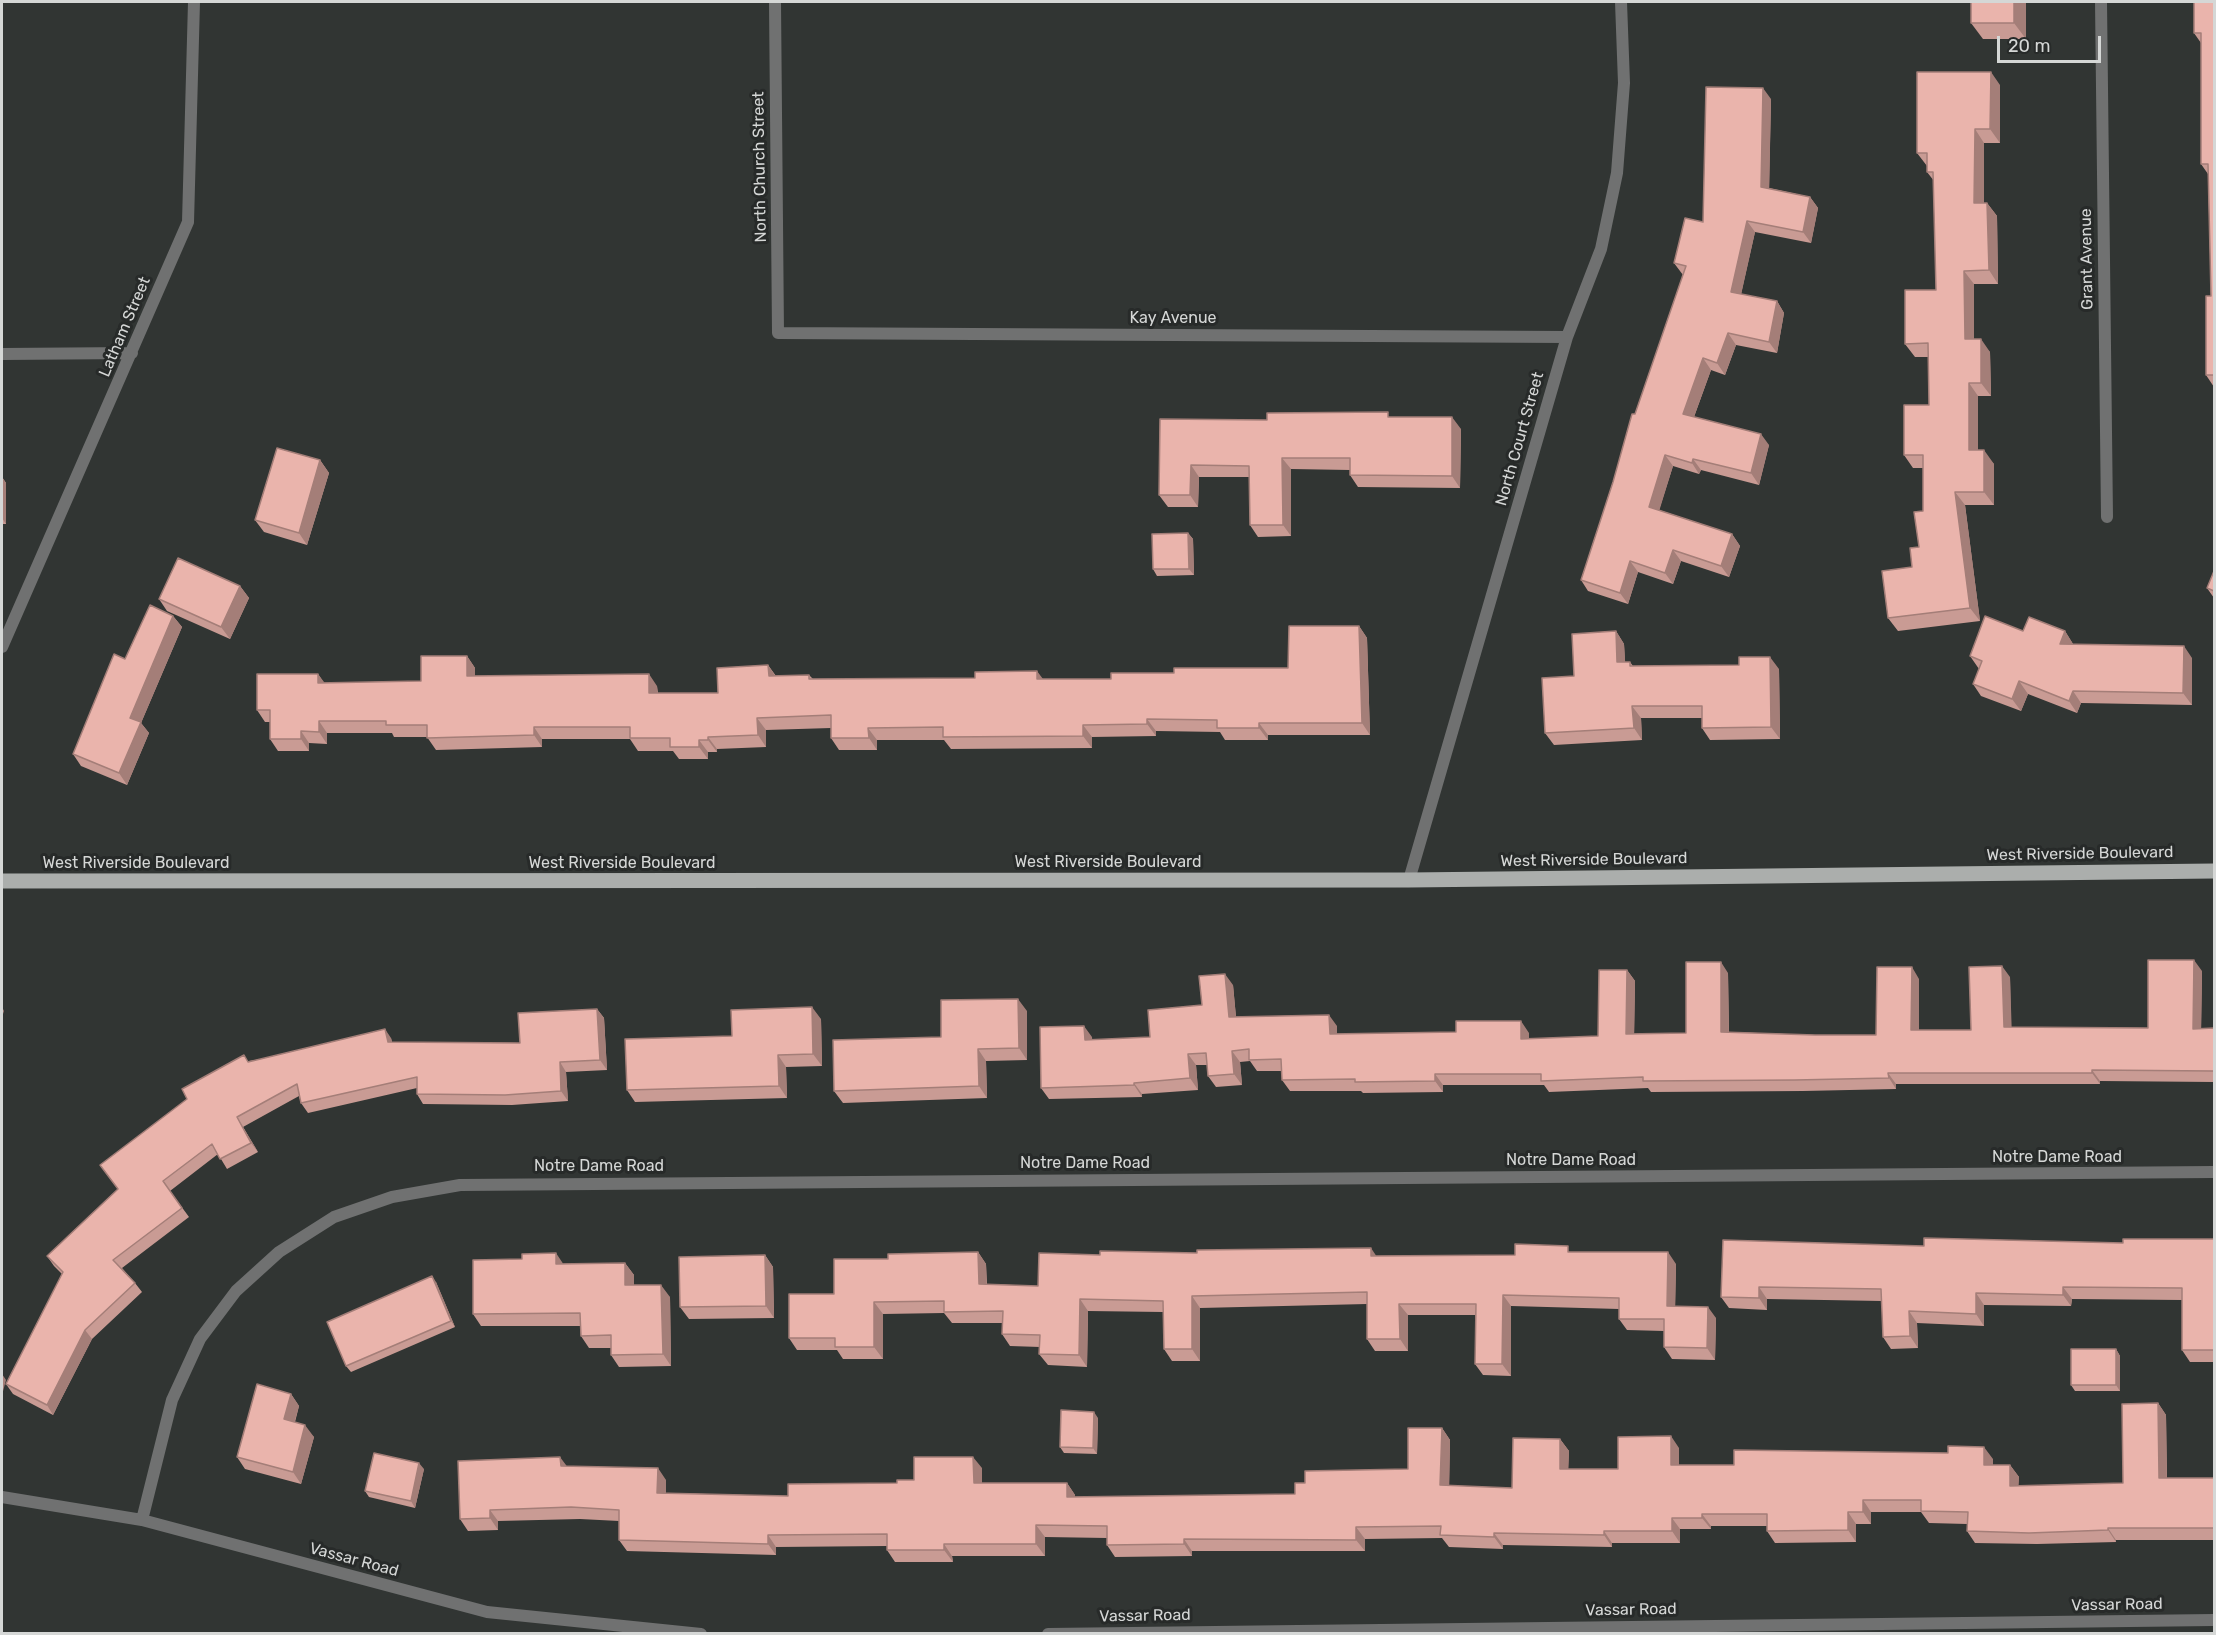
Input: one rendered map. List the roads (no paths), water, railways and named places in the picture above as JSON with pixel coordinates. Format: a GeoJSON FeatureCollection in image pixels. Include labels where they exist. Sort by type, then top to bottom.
{"type":"FeatureCollection","features":[{"type":"Feature","properties":{"kind":"main road","name":"West Riverside Boulevard"},"geometry":{"type":"LineString","coordinates":[[2,881],[1409,880],[2214,871]]}},
{"type":"Feature","properties":{"kind":"street","name":"Latham Street"},"geometry":{"type":"LineString","coordinates":[[2,647],[188,222],[194,2]]}},
{"type":"Feature","properties":{"kind":"street","name":"North Church Street"},"geometry":{"type":"LineString","coordinates":[[775,2],[778,333]]}},
{"type":"Feature","properties":{"kind":"street","name":"North Court Street"},"geometry":{"type":"LineString","coordinates":[[1409,880],[1567,337],[1601,249],[1617,173],[1624,83],[1621,2]]}},
{"type":"Feature","properties":{"kind":"street","name":"Grant Avenue"},"geometry":{"type":"LineString","coordinates":[[2101,2],[2107,517]]}},
{"type":"Feature","properties":{"kind":"street","name":"Kay Avenue"},"geometry":{"type":"LineString","coordinates":[[778,333],[1567,337]]}},
{"type":"Feature","properties":{"kind":"street"},"geometry":{"type":"LineString","coordinates":[[2,354],[132,353]]}},
{"type":"Feature","properties":{"kind":"street","name":"Notre Dame Road"},"geometry":{"type":"LineString","coordinates":[[142,1520],[172,1401],[200,1339],[236,1291],[279,1252],[334,1217],[392,1197],[460,1185],[2214,1172]]}},
{"type":"Feature","properties":{"kind":"street","name":"Vassar Road"},"geometry":{"type":"LineString","coordinates":[[2,1497],[142,1520],[487,1612],[701,1634]]}},
{"type":"Feature","properties":{"kind":"street","name":"Vassar Road"},"geometry":{"type":"LineString","coordinates":[[1048,1634],[2214,1620]]}}]}
